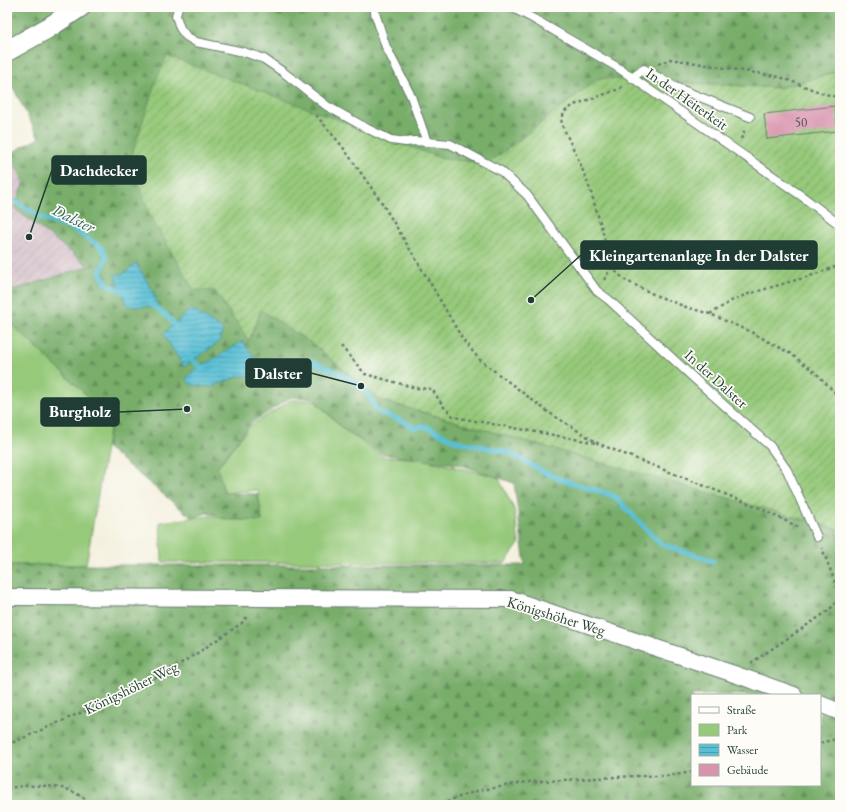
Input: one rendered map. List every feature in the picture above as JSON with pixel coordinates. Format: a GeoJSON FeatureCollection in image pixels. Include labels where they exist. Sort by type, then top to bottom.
{"type":"FeatureCollection","features":[{"type":"Feature","properties":{"kind":"street"},"geometry":{"type":"LineString","coordinates":[[7,51],[48,28],[80,7]]}},
{"type":"Feature","properties":{"kind":"street","name":"Königshöher Weg"},"geometry":{"type":"LineString","coordinates":[[7,597],[511,599],[791,694]]}},
{"type":"Feature","properties":{"kind":"street"},"geometry":{"type":"LineString","coordinates":[[821,704],[840,712]]}},
{"type":"Feature","properties":{"kind":"lane","name":"In der Dalster"},"geometry":{"type":"LineString","coordinates":[[178,7],[176,16],[180,28],[186,36],[196,42],[244,52],[264,59],[327,106],[391,140],[450,144],[501,171],[527,195],[597,291],[609,300],[770,446],[787,470],[818,537]]}},
{"type":"Feature","properties":{"kind":"lane"},"geometry":{"type":"LineString","coordinates":[[375,7],[375,13],[386,47],[410,96],[427,142]]}},
{"type":"Feature","properties":{"kind":"lane","name":"In der Heiterkeit"},"geometry":{"type":"LineString","coordinates":[[511,7],[617,67],[791,188],[840,225]]}},
{"type":"Feature","properties":{"kind":"lane"},"geometry":{"type":"LineString","coordinates":[[632,78],[644,69],[675,87],[750,117]]}},
{"type":"Feature","properties":{"kind":"path"},"geometry":{"type":"LineString","coordinates":[[644,69],[671,59],[780,77],[822,93],[840,98]]}},
{"type":"Feature","properties":{"kind":"path"},"geometry":{"type":"LineString","coordinates":[[632,78],[619,89],[574,105],[564,112],[561,123],[580,163],[591,192],[611,267],[625,280],[655,295],[686,307],[710,314],[751,332],[791,354],[816,373],[840,398]]}},
{"type":"Feature","properties":{"kind":"path"},"geometry":{"type":"LineString","coordinates":[[313,111],[342,146],[382,203],[463,340],[480,360],[548,412],[599,444],[760,508],[818,537],[838,590],[838,601],[828,612],[741,670],[738,675]]}},
{"type":"Feature","properties":{"kind":"path"},"geometry":{"type":"LineString","coordinates":[[710,314],[733,300],[745,295],[813,275],[840,265]]}},
{"type":"Feature","properties":{"kind":"path"},"geometry":{"type":"LineString","coordinates":[[597,291],[611,267]]}},
{"type":"Feature","properties":{"kind":"path"},"geometry":{"type":"LineString","coordinates":[[341,346],[365,374],[416,388],[432,389],[443,406],[454,416],[599,444]]}},
{"type":"Feature","properties":{"kind":"path","name":"Königshöher Weg"},"geometry":{"type":"LineString","coordinates":[[7,744],[142,686],[192,656],[242,623],[260,598]]}},
{"type":"Feature","properties":{"kind":"path"},"geometry":{"type":"LineString","coordinates":[[821,743],[840,738]]}},
{"type":"Feature","properties":{"kind":"path"},"geometry":{"type":"LineString","coordinates":[[435,805],[477,791],[528,782],[635,776],[668,776],[691,772]]}},
{"type":"Feature","properties":{"kind":"path"},"geometry":{"type":"LineString","coordinates":[[7,789],[13,787],[44,785],[69,790],[93,805]]}},
{"type":"Feature","properties":{"kind":"shaded area"},"geometry":{"type":"Polygon","coordinates":[[[9,154],[24,182],[14,208],[89,266],[20,288],[7,290],[7,156],[9,154]]]}},
{"type":"Feature","properties":{"kind":"green space"},"geometry":{"type":"Polygon","coordinates":[[[16,7],[840,7],[840,71],[779,88],[599,78],[489,163],[443,159],[215,291],[249,341],[261,309],[314,345],[380,400],[837,529],[840,540],[840,805],[7,805],[7,565],[525,565],[514,483],[461,465],[382,454],[345,430],[313,398],[291,397],[251,423],[217,467],[224,493],[258,494],[262,521],[228,519],[207,513],[192,518],[107,448],[111,418],[7,320],[7,290],[20,288],[89,266],[14,208],[24,182],[9,154],[39,138],[7,76],[7,15],[16,7]]]}},
{"type":"Feature","properties":{"kind":"green space"},"geometry":{"type":"Polygon","coordinates":[[[167,56],[443,159],[489,163],[599,78],[779,88],[840,71],[840,529],[380,400],[314,345],[261,310],[249,341],[215,291],[194,290],[149,214],[131,158],[155,83],[167,56]]]}},
{"type":"Feature","properties":{"kind":"green space"},"geometry":{"type":"Polygon","coordinates":[[[7,320],[111,418],[86,565],[7,565],[7,320]]]}},
{"type":"Feature","properties":{"kind":"green space"},"geometry":{"type":"Polygon","coordinates":[[[291,400],[314,400],[342,428],[383,457],[417,458],[498,477],[514,509],[519,544],[505,563],[162,562],[160,522],[210,516],[230,520],[262,520],[258,490],[225,493],[217,469],[250,426],[291,400]]]}},
{"type":"Feature","properties":{"kind":"water"},"geometry":{"type":"Polygon","coordinates":[[[136,263],[153,291],[157,303],[156,307],[128,306],[114,274],[123,274],[136,263]]]}},
{"type":"Feature","properties":{"kind":"water"},"geometry":{"type":"Polygon","coordinates":[[[191,309],[223,330],[219,342],[184,367],[163,334],[191,309]]]}},
{"type":"Feature","properties":{"kind":"water"},"geometry":{"type":"Polygon","coordinates":[[[243,341],[254,358],[264,363],[298,360],[256,376],[240,376],[211,387],[192,385],[186,379],[192,372],[243,341]]]}},
{"type":"Feature","properties":{"kind":"building"},"geometry":{"type":"Polygon","coordinates":[[[835,106],[838,131],[767,139],[764,114],[835,106]]]}},
{"type":"Feature","properties":{"kind":"waterway","name":"Dalster"},"geometry":{"type":"LineString","coordinates":[[15,201],[43,219],[71,228],[98,245],[105,254],[106,259],[100,272],[106,283],[128,294]]}},
{"type":"Feature","properties":{"kind":"waterway","name":"Dalster"},"geometry":{"type":"LineString","coordinates":[[150,304],[165,315],[177,329]]}},
{"type":"Feature","properties":{"kind":"waterway","name":"Dalster"},"geometry":{"type":"LineString","coordinates":[[189,354],[197,365],[205,367]]}},
{"type":"Feature","properties":{"kind":"waterway","name":"Dalster"},"geometry":{"type":"LineString","coordinates":[[293,361],[311,361],[339,373],[365,389],[377,411],[398,419],[415,428],[425,426],[456,441],[508,452],[559,479],[614,496],[661,544],[713,561]]}},
{"type":"Feature","properties":{"kind":"place","name":"Dachdecker"},"geometry":{"type":"Point","coordinates":[29,237]}},
{"type":"Feature","properties":{"kind":"place","name":"Kleingartenanlage In der Dalster"},"geometry":{"type":"Point","coordinates":[531,300]}},
{"type":"Feature","properties":{"kind":"place","name":"Dalster"},"geometry":{"type":"Point","coordinates":[361,386]}},
{"type":"Feature","properties":{"kind":"place","name":"Burgholz"},"geometry":{"type":"Point","coordinates":[187,409]}}]}
